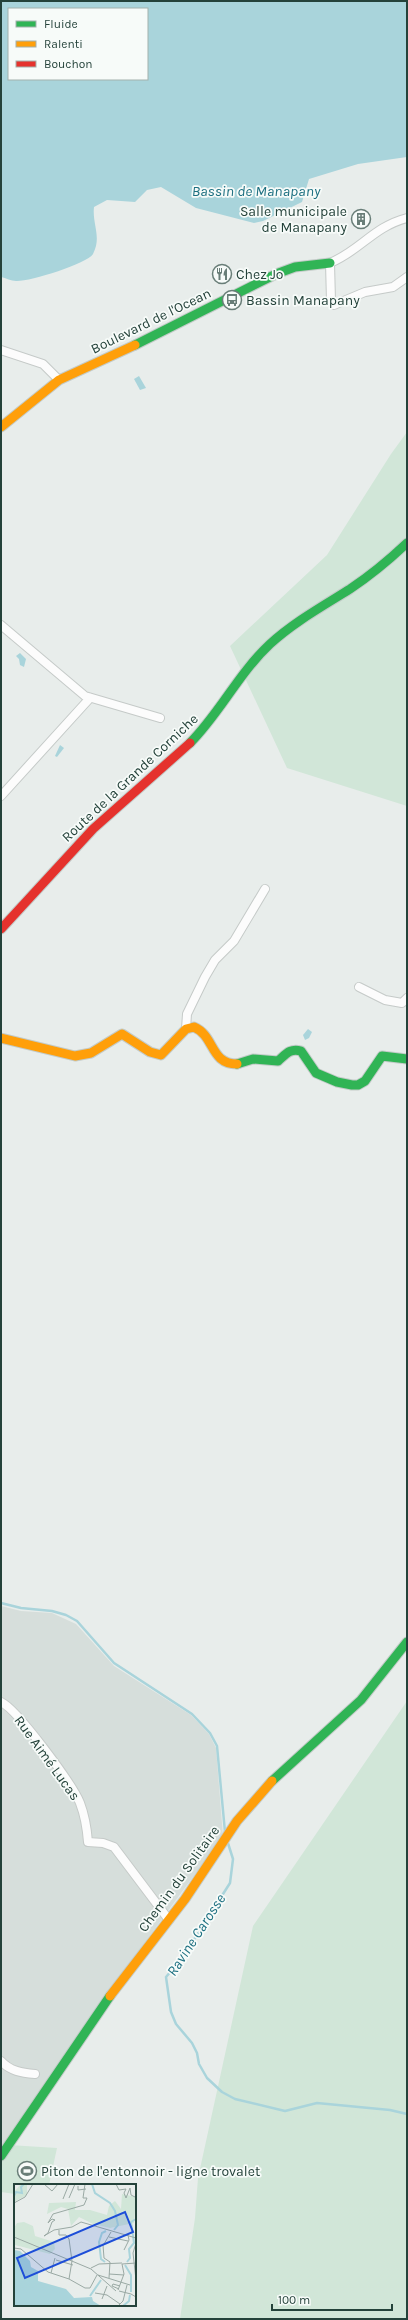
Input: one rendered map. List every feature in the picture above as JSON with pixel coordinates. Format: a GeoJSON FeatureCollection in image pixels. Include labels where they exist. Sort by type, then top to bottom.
{"type":"FeatureCollection","features":[{"type":"Feature","properties":{"kind":"street","name":"Boulevard de l'Ocean"},"geometry":{"type":"LineString","coordinates":[[1,426],[59,380],[120,353],[276,274],[295,267],[330,263],[346,256],[387,224],[407,218]]}},
{"type":"Feature","properties":{"kind":"street"},"geometry":{"type":"LineString","coordinates":[[330,263],[329,289],[331,301],[334,305],[365,292],[393,287],[407,277]]}},
{"type":"Feature","properties":{"kind":"street"},"geometry":{"type":"LineString","coordinates":[[1,350],[43,364],[59,380]]}},
{"type":"Feature","properties":{"kind":"street","name":"Route de la Grande Corniche"},"geometry":{"type":"LineString","coordinates":[[1,929],[18,913],[91,830],[194,740],[254,660],[279,636],[369,578],[407,543]]}},
{"type":"Feature","properties":{"kind":"street"},"geometry":{"type":"LineString","coordinates":[[1,625],[81,694],[90,698],[160,718]]}},
{"type":"Feature","properties":{"kind":"street"},"geometry":{"type":"LineString","coordinates":[[1,796],[90,698]]}},
{"type":"Feature","properties":{"kind":"street"},"geometry":{"type":"LineString","coordinates":[[1,1038],[75,1056],[91,1053],[117,1035],[122,1034],[127,1035],[149,1053],[161,1055],[172,1047],[186,1029],[187,1014],[205,976],[215,960],[234,941],[265,889]]}},
{"type":"Feature","properties":{"kind":"street"},"geometry":{"type":"LineString","coordinates":[[359,987],[385,1000],[402,1003],[407,998]]}},
{"type":"Feature","properties":{"kind":"street"},"geometry":{"type":"LineString","coordinates":[[186,1029],[193,1027],[201,1030],[218,1056],[226,1064],[239,1064],[253,1059],[278,1061],[289,1050],[294,1049],[301,1051],[312,1070],[318,1075],[354,1086],[361,1085],[367,1079],[376,1061],[382,1056],[407,1059]]}},
{"type":"Feature","properties":{"kind":"street","name":"Chemin du Solitaire"},"geometry":{"type":"LineString","coordinates":[[1,2156],[112,1993],[169,1920],[220,1846],[228,1837],[237,1821],[269,1783],[361,1700],[407,1642]]}},
{"type":"Feature","properties":{"kind":"street","name":"Rue Aimé Lucas"},"geometry":{"type":"LineString","coordinates":[[1,1701],[17,1714],[80,1802],[86,1823],[88,1842],[114,1847],[169,1920]]}},
{"type":"Feature","properties":{"kind":"street"},"geometry":{"type":"LineString","coordinates":[[1,2061],[6,2066],[18,2072],[35,2074]]}},
{"type":"Feature","properties":{"kind":"shaded area"},"geometry":{"type":"Polygon","coordinates":[[[1,1606],[21,1611],[52,1613],[76,1624],[114,1666],[191,1715],[209,1734],[216,1748],[223,1836],[98,2006],[1,2151],[1,1606]]]}},
{"type":"Feature","properties":{"kind":"green space"},"geometry":{"type":"Polygon","coordinates":[[[407,432],[407,806],[287,768],[230,646],[327,555],[391,454],[407,432]]]}},
{"type":"Feature","properties":{"kind":"green space"},"geometry":{"type":"Polygon","coordinates":[[[407,1701],[407,2319],[180,2319],[195,2218],[198,2178],[253,1926],[407,1701]]]}},
{"type":"Feature","properties":{"kind":"green space","name":"Piton de l'entonnoir - ligne trovalet"},"geometry":{"type":"Polygon","coordinates":[[[9,2145],[57,2148],[49,2184],[14,2184],[14,2194],[1,2192],[1,2156],[9,2145]]]}},
{"type":"Feature","properties":{"kind":"water","name":"Bassin de Manapany"},"geometry":{"type":"Polygon","coordinates":[[[1,1],[407,1],[407,157],[358,164],[309,179],[302,202],[263,221],[254,223],[196,208],[161,187],[147,190],[135,202],[107,200],[94,207],[97,242],[93,254],[80,263],[57,272],[23,281],[12,281],[1,277],[1,1]]]}},
{"type":"Feature","properties":{"kind":"water"},"geometry":{"type":"Polygon","coordinates":[[[139,376],[146,388],[140,390],[134,379],[139,376]]]}},
{"type":"Feature","properties":{"kind":"water"},"geometry":{"type":"Polygon","coordinates":[[[20,653],[26,659],[24,667],[20,665],[19,659],[16,656],[20,653]]]}},
{"type":"Feature","properties":{"kind":"water"},"geometry":{"type":"Polygon","coordinates":[[[60,745],[64,748],[57,757],[55,756],[60,745]]]}},
{"type":"Feature","properties":{"kind":"water"},"geometry":{"type":"Polygon","coordinates":[[[308,1029],[312,1032],[309,1038],[305,1040],[303,1035],[308,1029]]]}},
{"type":"Feature","properties":{"kind":"waterway","name":"Ravine Carosse"},"geometry":{"type":"LineString","coordinates":[[1,1603],[21,1608],[52,1611],[66,1615],[77,1621],[114,1663],[192,1714],[210,1733],[217,1746],[225,1832]]}},
{"type":"Feature","properties":{"kind":"waterway","name":"Ravine Carosse"},"geometry":{"type":"LineString","coordinates":[[227,1840],[233,1859],[230,1883],[183,1957],[166,1977],[171,2012],[176,2024],[192,2043],[197,2053],[199,2064],[207,2078],[222,2092],[235,2099],[285,2111],[317,2103],[390,2110],[407,2114]]}},
{"type":"Feature","properties":{"kind":"traffic: fast"},"geometry":{"type":"LineString","coordinates":[[135,345],[276,274],[295,267],[330,263]]}},
{"type":"Feature","properties":{"kind":"traffic: fast"},"geometry":{"type":"LineString","coordinates":[[190,743],[211,719],[248,668],[270,644],[299,621],[365,578],[407,543]]}},
{"type":"Feature","properties":{"kind":"traffic: fast"},"geometry":{"type":"LineString","coordinates":[[237,1064],[253,1059],[278,1061],[288,1052],[297,1050],[301,1051],[316,1073],[337,1082],[358,1085],[365,1081],[382,1056],[407,1059]]}},
{"type":"Feature","properties":{"kind":"traffic: fast"},"geometry":{"type":"LineString","coordinates":[[272,1781],[361,1700],[407,1642]]}},
{"type":"Feature","properties":{"kind":"traffic: fast"},"geometry":{"type":"LineString","coordinates":[[1,2156],[110,1996]]}},
{"type":"Feature","properties":{"kind":"traffic: slow"},"geometry":{"type":"LineString","coordinates":[[1,427],[59,380],[135,345]]}},
{"type":"Feature","properties":{"kind":"traffic: slow"},"geometry":{"type":"LineString","coordinates":[[1,1038],[75,1056],[91,1053],[122,1034],[150,1052],[161,1055],[186,1029],[194,1027],[201,1031],[206,1037],[217,1055],[228,1063],[237,1064]]}},
{"type":"Feature","properties":{"kind":"traffic: slow"},"geometry":{"type":"LineString","coordinates":[[110,1996],[185,1899],[237,1821],[272,1781]]}},
{"type":"Feature","properties":{"kind":"traffic: jam"},"geometry":{"type":"LineString","coordinates":[[1,929],[93,829],[190,743]]}},
{"type":"Feature","properties":{"kind":"place","name":"Salle municipale de Manapany"},"geometry":{"type":"Point","coordinates":[361,219]}},
{"type":"Feature","properties":{"kind":"place","name":"Chez Jo"},"geometry":{"type":"Point","coordinates":[222,274]}},
{"type":"Feature","properties":{"kind":"place","name":"Bassin Manapany"},"geometry":{"type":"Point","coordinates":[232,300]}},
{"type":"Feature","properties":{"kind":"place","name":"Piton de l'entonnoir - ligne trovalet"},"geometry":{"type":"Point","coordinates":[27,2171]}}]}
